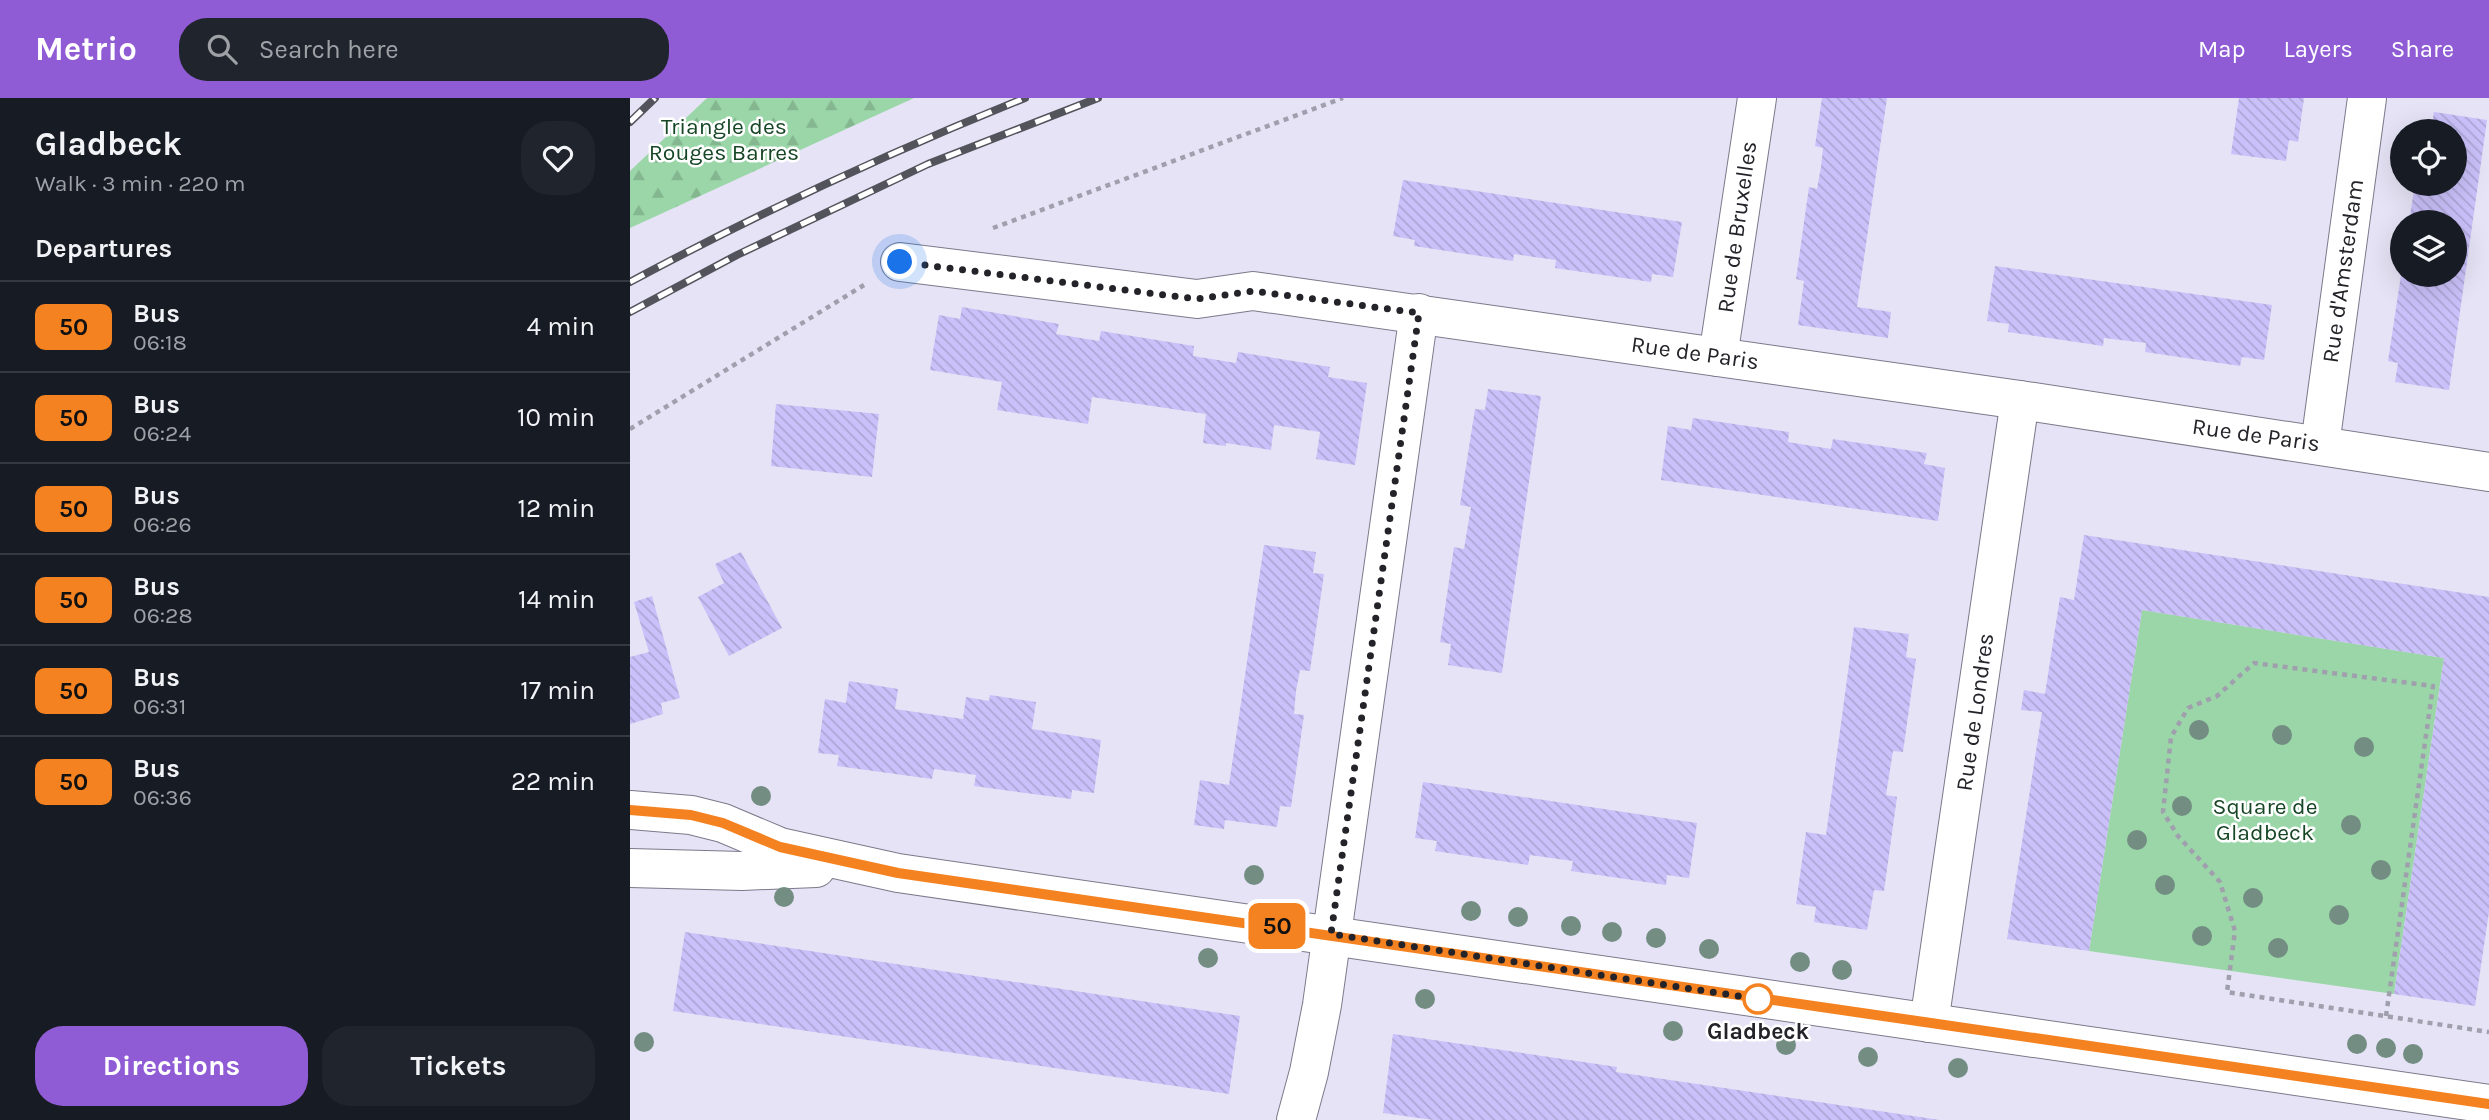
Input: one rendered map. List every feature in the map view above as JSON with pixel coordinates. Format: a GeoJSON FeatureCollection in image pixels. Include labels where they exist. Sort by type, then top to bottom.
{"type":"FeatureCollection","features":[{"type":"Feature","properties":{"kind":"street","name":"Rue de Bruxelles"},"geometry":{"type":"LineString","coordinates":[[1718,357],[1756,98]]}},
{"type":"Feature","properties":{"kind":"street","name":"Rue d'Amsterdam"},"geometry":{"type":"LineString","coordinates":[[2320,445],[2367,98]]}},
{"type":"Feature","properties":{"kind":"street","name":"Rue de Paris"},"geometry":{"type":"LineString","coordinates":[[900,262],[1197,299],[1253,291],[2020,400],[2489,472]]}},
{"type":"Feature","properties":{"kind":"street"},"geometry":{"type":"LineString","coordinates":[[1296,1120],[1309,1072],[1331,934],[1419,313]]}},
{"type":"Feature","properties":{"kind":"street","name":"Rue de Londres"},"geometry":{"type":"LineString","coordinates":[[1929,1023],[2020,400]]}},
{"type":"Feature","properties":{"kind":"street"},"geometry":{"type":"LineString","coordinates":[[630,810],[691,815],[723,823],[780,847],[898,873],[2489,1104]]}},
{"type":"Feature","properties":{"kind":"street"},"geometry":{"type":"LineString","coordinates":[[630,868],[742,871],[786,867],[898,873]]}},
{"type":"Feature","properties":{"kind":"path"},"geometry":{"type":"LineString","coordinates":[[2386,1016],[2432,686],[2254,663],[2217,696],[2188,708],[2171,737],[2163,812],[2178,836],[2220,882],[2235,931],[2227,992],[2489,1032]]}},
{"type":"Feature","properties":{"kind":"green space","name":"Triangle des Rouges Barres"},"geometry":{"type":"Polygon","coordinates":[[[707,98],[914,98],[630,228],[630,171],[707,98]]]}},
{"type":"Feature","properties":{"kind":"green space","name":"Square de Gladbeck"},"geometry":{"type":"Polygon","coordinates":[[[2142,610],[2444,658],[2394,994],[2089,951],[2142,610]]]}},
{"type":"Feature","properties":{"kind":"building"},"geometry":{"type":"Polygon","coordinates":[[[1822,98],[1887,98],[1857,307],[1891,312],[1888,338],[1798,325],[1804,281],[1796,279],[1809,187],[1817,189],[1821,167],[1823,148],[1815,146],[1822,98]]]}},
{"type":"Feature","properties":{"kind":"building"},"geometry":{"type":"Polygon","coordinates":[[[2239,98],[2304,98],[2298,142],[2289,140],[2286,161],[2231,154],[2239,98]]]}},
{"type":"Feature","properties":{"kind":"building"},"geometry":{"type":"Polygon","coordinates":[[[2434,112],[2487,120],[2467,262],[2467,210],[2411,210],[2413,196],[2467,196],[2467,119],[2433,119],[2434,112]]]}},
{"type":"Feature","properties":{"kind":"building"},"geometry":{"type":"Polygon","coordinates":[[[1403,180],[1682,222],[1673,277],[1652,274],[1651,282],[1555,268],[1556,260],[1514,254],[1513,261],[1414,246],[1415,240],[1393,236],[1403,180]]]}},
{"type":"Feature","properties":{"kind":"building"},"geometry":{"type":"Polygon","coordinates":[[[1995,266],[2272,305],[2264,360],[2242,357],[2240,366],[2145,352],[2146,343],[2104,338],[2103,346],[2008,332],[2009,324],[1987,321],[1995,266]]]}},
{"type":"Feature","properties":{"kind":"building"},"geometry":{"type":"Polygon","coordinates":[[[2399,287],[2463,287],[2449,390],[2395,382],[2398,363],[2388,361],[2399,287]]]}},
{"type":"Feature","properties":{"kind":"building"},"geometry":{"type":"Polygon","coordinates":[[[962,307],[1059,324],[1056,334],[1099,341],[1101,331],[1194,346],[1193,356],[1236,363],[1238,352],[1330,367],[1328,377],[1367,383],[1355,465],[1316,459],[1320,432],[1274,425],[1271,450],[1226,443],[1226,446],[1203,443],[1206,414],[1092,397],[1088,424],[997,410],[1002,382],[930,370],[939,315],[960,319],[962,307]]]}},
{"type":"Feature","properties":{"kind":"building"},"geometry":{"type":"Polygon","coordinates":[[[1488,389],[1541,396],[1502,673],[1448,665],[1451,644],[1440,642],[1454,547],[1464,549],[1471,507],[1460,505],[1475,409],[1485,410],[1488,389]]]}},
{"type":"Feature","properties":{"kind":"building"},"geometry":{"type":"Polygon","coordinates":[[[776,404],[879,414],[872,477],[771,466],[776,404]]]}},
{"type":"Feature","properties":{"kind":"building"},"geometry":{"type":"Polygon","coordinates":[[[1693,418],[1789,432],[1788,442],[1831,449],[1833,439],[1927,453],[1924,464],[1945,468],[1938,521],[1661,480],[1668,426],[1691,430],[1693,418]]]}},
{"type":"Feature","properties":{"kind":"building"},"geometry":{"type":"Polygon","coordinates":[[[2084,535],[2489,597],[2489,912],[2475,1006],[2394,994],[2444,658],[2142,610],[2089,951],[2007,939],[2042,712],[2021,710],[2024,690],[2045,694],[2060,597],[2074,600],[2084,535]]]}},
{"type":"Feature","properties":{"kind":"building"},"geometry":{"type":"Polygon","coordinates":[[[1264,545],[1316,552],[1313,573],[1324,574],[1310,671],[1300,670],[1296,691],[1294,714],[1304,715],[1291,807],[1280,806],[1277,827],[1225,820],[1224,829],[1194,825],[1200,780],[1229,785],[1264,545]]]}},
{"type":"Feature","properties":{"kind":"building"},"geometry":{"type":"Polygon","coordinates":[[[741,552],[782,628],[729,656],[698,597],[724,583],[715,564],[741,552]]]}},
{"type":"Feature","properties":{"kind":"building"},"geometry":{"type":"Polygon","coordinates":[[[652,596],[680,698],[661,703],[663,714],[630,724],[630,657],[649,652],[634,602],[652,596]]]}},
{"type":"Feature","properties":{"kind":"building"},"geometry":{"type":"Polygon","coordinates":[[[1854,627],[1909,634],[1906,657],[1916,659],[1903,752],[1893,751],[1886,795],[1897,797],[1884,891],[1874,890],[1867,930],[1814,922],[1816,907],[1796,904],[1806,832],[1826,835],[1854,627]]]}},
{"type":"Feature","properties":{"kind":"building"},"geometry":{"type":"Polygon","coordinates":[[[849,681],[898,689],[895,709],[963,719],[966,697],[989,701],[990,695],[1036,702],[1032,729],[1101,740],[1094,793],[1072,790],[1071,799],[974,786],[976,775],[934,769],[932,779],[837,766],[839,755],[818,753],[825,699],[846,703],[849,681]]]}},
{"type":"Feature","properties":{"kind":"building"},"geometry":{"type":"Polygon","coordinates":[[[1423,782],[1697,823],[1689,878],[1667,875],[1666,885],[1571,871],[1573,861],[1530,855],[1528,865],[1435,851],[1437,841],[1415,838],[1423,782]]]}},
{"type":"Feature","properties":{"kind":"building"},"geometry":{"type":"Polygon","coordinates":[[[685,932],[1240,1016],[1229,1094],[673,1011],[685,932]]]}},
{"type":"Feature","properties":{"kind":"building"},"geometry":{"type":"Polygon","coordinates":[[[1393,1034],[1617,1067],[1616,1072],[1940,1120],[1433,1120],[1383,1113],[1393,1034]]]}},
{"type":"Feature","properties":{"kind":"railway"},"geometry":{"type":"LineString","coordinates":[[630,122],[655,98]]}},
{"type":"Feature","properties":{"kind":"railway"},"geometry":{"type":"LineString","coordinates":[[630,282],[825,184],[1025,98]]}},
{"type":"Feature","properties":{"kind":"railway"},"geometry":{"type":"LineString","coordinates":[[630,312],[737,255],[928,164],[1098,98]]}},
{"type":"Feature","properties":{"kind":"bus line","name":"50"},"geometry":{"type":"LineString","coordinates":[[630,810],[657,810],[691,815],[723,823],[780,847],[898,873],[1278,926],[1595,975],[2489,1104]]}},
{"type":"Feature","properties":{"kind":"place","name":"Gladbeck"},"geometry":{"type":"Point","coordinates":[1758,999]}},
{"type":"Feature","properties":{"kind":"route"},"geometry":{"type":"LineString","coordinates":[[900,262],[1197,299],[1253,291],[1419,313],[1331,934],[1758,999]]}}]}
